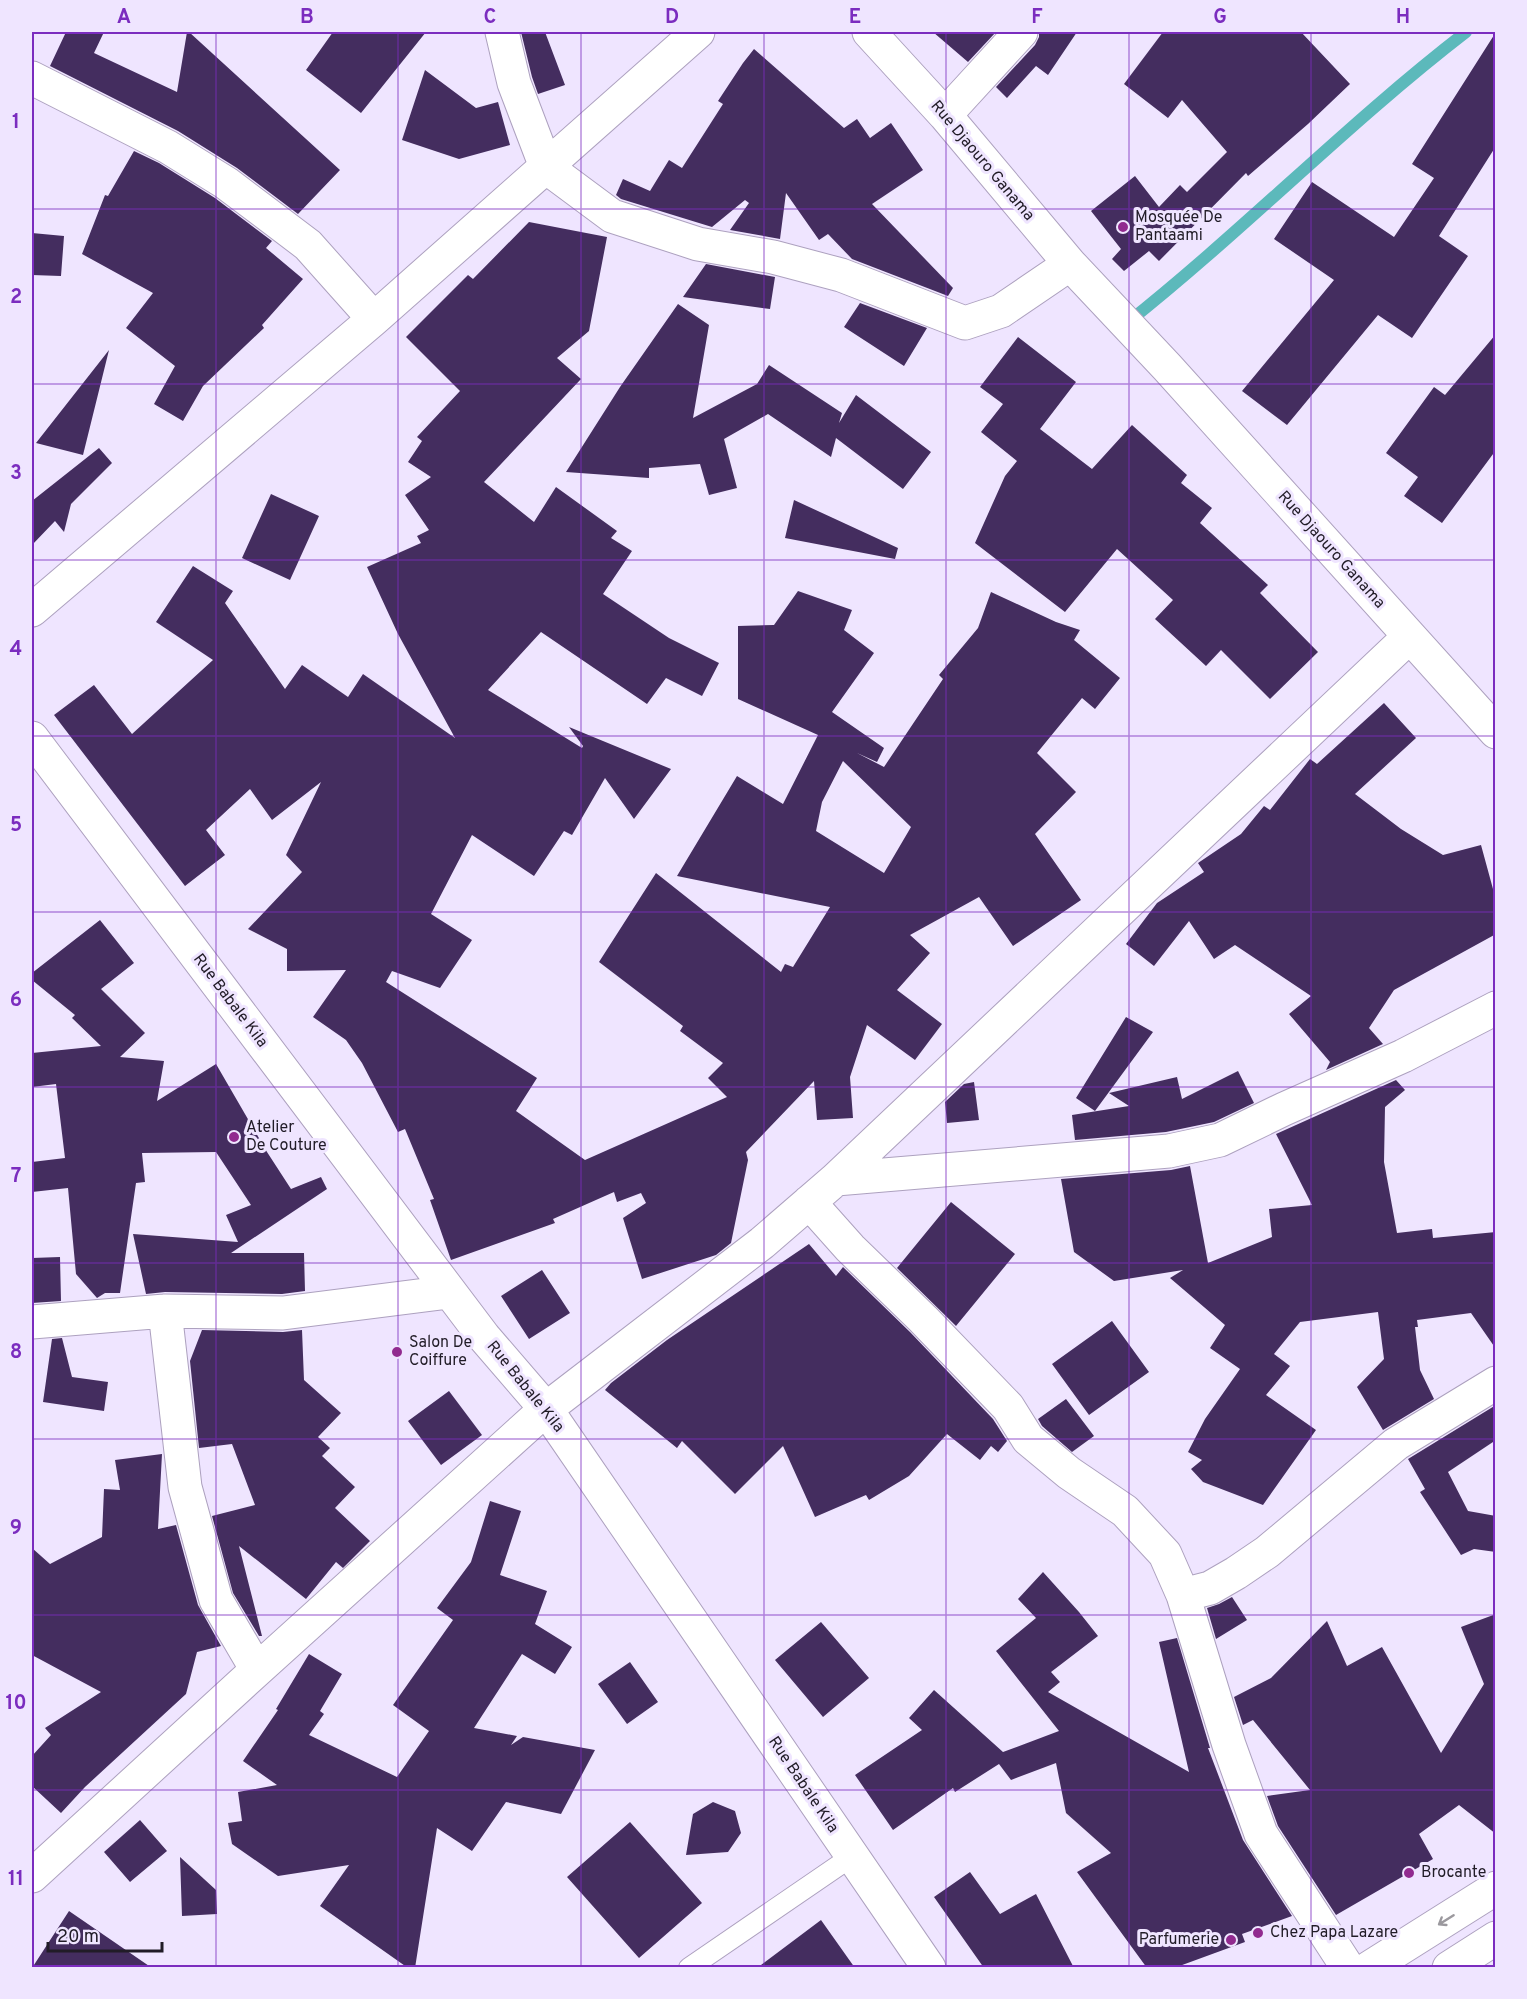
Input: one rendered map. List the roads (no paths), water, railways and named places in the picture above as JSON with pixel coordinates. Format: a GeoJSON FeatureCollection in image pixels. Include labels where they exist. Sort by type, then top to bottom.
{"type":"FeatureCollection","features":[{"type":"Feature","properties":{"kind":"street"},"geometry":{"type":"LineString","coordinates":[[502,32],[514,83],[546,167],[612,216],[698,244],[773,257],[841,274],[965,323],[1001,311],[1070,264]]}},
{"type":"Feature","properties":{"kind":"street"},"geometry":{"type":"LineString","coordinates":[[32,610],[374,319],[698,32]]}},
{"type":"Feature","properties":{"kind":"street","name":"Rue Djaouro Ganama"},"geometry":{"type":"LineString","coordinates":[[869,32],[945,115],[1070,264],[1167,367],[1496,732]]}},
{"type":"Feature","properties":{"kind":"street"},"geometry":{"type":"LineString","coordinates":[[945,115],[1022,32]]}},
{"type":"Feature","properties":{"kind":"street"},"geometry":{"type":"LineString","coordinates":[[32,78],[168,147],[226,183],[308,245],[374,319]]}},
{"type":"Feature","properties":{"kind":"street"},"geometry":{"type":"LineString","coordinates":[[32,1876],[546,1409],[762,1243],[836,1179],[1409,637]]}},
{"type":"Feature","properties":{"kind":"street","name":"Rue Babale Kila"},"geometry":{"type":"LineString","coordinates":[[32,738],[449,1292],[546,1409],[929,1968]]}},
{"type":"Feature","properties":{"kind":"street"},"geometry":{"type":"LineString","coordinates":[[836,1179],[1169,1151],[1220,1140],[1403,1056],[1496,1008]]}},
{"type":"Feature","properties":{"kind":"street"},"geometry":{"type":"LineString","coordinates":[[809,1202],[850,1248],[1008,1407],[1028,1439],[1069,1473],[1125,1511],[1165,1554],[1183,1595],[1229,1744],[1260,1834],[1348,1968]]}},
{"type":"Feature","properties":{"kind":"street"},"geometry":{"type":"LineString","coordinates":[[32,1322],[165,1311],[283,1313],[449,1292]]}},
{"type":"Feature","properties":{"kind":"street"},"geometry":{"type":"LineString","coordinates":[[165,1311],[185,1487],[216,1600],[257,1670]]}},
{"type":"Feature","properties":{"kind":"street"},"geometry":{"type":"LineString","coordinates":[[1183,1595],[1210,1588],[1236,1573],[1275,1546],[1396,1444],[1496,1383]]}},
{"type":"Feature","properties":{"kind":"street"},"geometry":{"type":"LineString","coordinates":[[1369,1968],[1496,1888]]}},
{"type":"Feature","properties":{"kind":"street"},"geometry":{"type":"LineString","coordinates":[[1449,1968],[1496,1938]]}},
{"type":"Feature","properties":{"kind":"lane"},"geometry":{"type":"LineString","coordinates":[[689,1968],[851,1857]]}},
{"type":"Feature","properties":{"kind":"waterway"},"geometry":{"type":"LineString","coordinates":[[1127,323],[1213,251],[1380,103],[1466,32]]}},
{"type":"Feature","properties":{"kind":"place","name":"Mosquée De Pantaami"},"geometry":{"type":"Point","coordinates":[1123,227]}},
{"type":"Feature","properties":{"kind":"place","name":"Atelier De Couture"},"geometry":{"type":"Point","coordinates":[234,1137]}},
{"type":"Feature","properties":{"kind":"place","name":"Salon De Coiffure"},"geometry":{"type":"Point","coordinates":[397,1352]}},
{"type":"Feature","properties":{"kind":"place","name":"Brocante"},"geometry":{"type":"Point","coordinates":[1409,1873]}},
{"type":"Feature","properties":{"kind":"place","name":"Chez Papa Lazare"},"geometry":{"type":"Point","coordinates":[1258,1933]}},
{"type":"Feature","properties":{"kind":"place","name":"Parfumerie"},"geometry":{"type":"Point","coordinates":[1231,1940]}}]}
